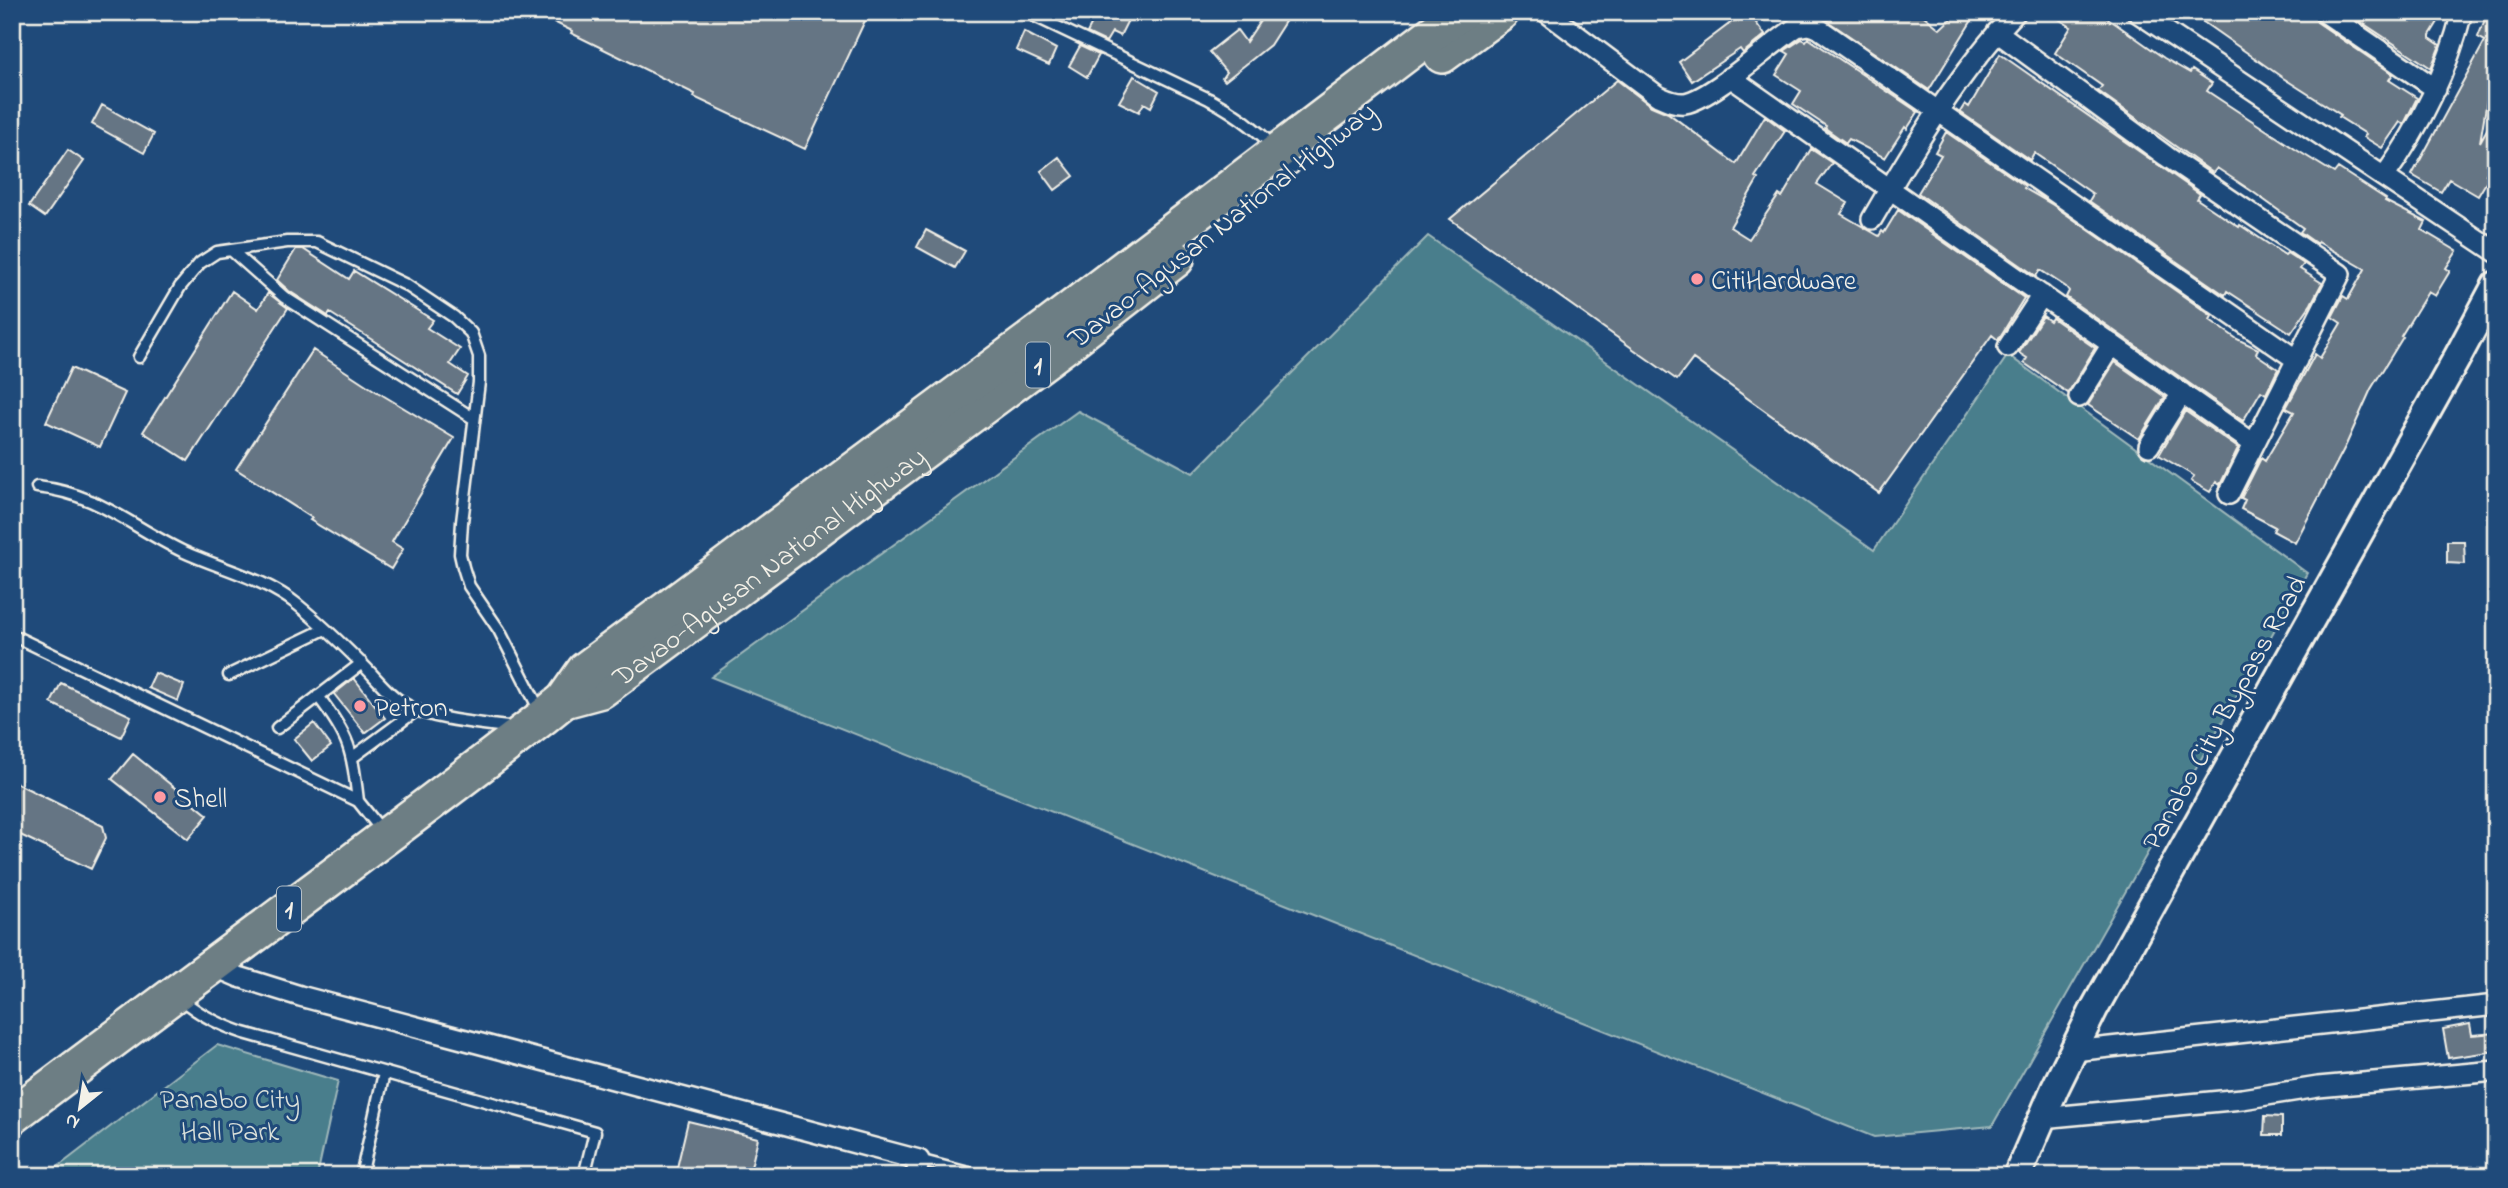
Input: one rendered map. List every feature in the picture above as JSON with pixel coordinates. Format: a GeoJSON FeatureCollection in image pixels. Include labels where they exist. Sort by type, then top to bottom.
{"type":"FeatureCollection","features":[{"type":"Feature","properties":{"kind":"highway","name":"Davao-Agusan National Highway"},"geometry":{"type":"LineString","coordinates":[[12,1116],[211,965],[387,837],[544,716],[584,670],[1059,334],[1286,160],[1461,12]]}},
{"type":"Feature","properties":{"kind":"highway","name":"Davao-Agusan National Highway"},"geometry":{"type":"LineString","coordinates":[[1286,160],[1500,12]]}},
{"type":"Feature","properties":{"kind":"main road","name":"Panabo City Bypass Road"},"geometry":{"type":"LineString","coordinates":[[2017,1176],[2073,1051],[2118,965],[2496,285]]}},
{"type":"Feature","properties":{"kind":"street"},"geometry":{"type":"LineString","coordinates":[[1546,12],[1658,96],[1674,103],[1696,99],[1797,27],[1818,27],[2297,360]]}},
{"type":"Feature","properties":{"kind":"street"},"geometry":{"type":"LineString","coordinates":[[1872,219],[1970,66],[2016,12]]}},
{"type":"Feature","properties":{"kind":"street"},"geometry":{"type":"LineString","coordinates":[[2137,12],[2496,252]]}},
{"type":"Feature","properties":{"kind":"street"},"geometry":{"type":"LineString","coordinates":[[2323,12],[2436,89]]}},
{"type":"Feature","properties":{"kind":"street"},"geometry":{"type":"LineString","coordinates":[[2384,177],[2410,140],[2436,89],[2449,59],[2462,12]]}},
{"type":"Feature","properties":{"kind":"street"},"geometry":{"type":"LineString","coordinates":[[1997,32],[2166,156],[2340,274],[2229,494]]}},
{"type":"Feature","properties":{"kind":"street"},"geometry":{"type":"LineString","coordinates":[[1730,77],[2254,444]]}},
{"type":"Feature","properties":{"kind":"street"},"geometry":{"type":"LineString","coordinates":[[2008,347],[2042,295]]}},
{"type":"Feature","properties":{"kind":"street"},"geometry":{"type":"LineString","coordinates":[[2079,397],[2112,344]]}},
{"type":"Feature","properties":{"kind":"street"},"geometry":{"type":"LineString","coordinates":[[2149,446],[2182,393]]}},
{"type":"Feature","properties":{"kind":"street"},"geometry":{"type":"LineString","coordinates":[[211,965],[239,977],[300,996],[918,1168]]}},
{"type":"Feature","properties":{"kind":"street"},"geometry":{"type":"LineString","coordinates":[[2073,1051],[2496,1005]]}},
{"type":"Feature","properties":{"kind":"street"},"geometry":{"type":"LineString","coordinates":[[2041,1118],[2242,1099],[2318,1087],[2496,1071]]}},
{"type":"Feature","properties":{"kind":"lane"},"geometry":{"type":"LineString","coordinates":[[1026,12],[1209,99],[1251,124],[1286,160]]}},
{"type":"Feature","properties":{"kind":"lane"},"geometry":{"type":"LineString","coordinates":[[139,357],[180,287],[200,262],[217,252],[287,242],[317,242],[406,285],[454,317],[471,333],[479,356],[479,382],[460,554],[469,586],[499,630],[544,716]]}},
{"type":"Feature","properties":{"kind":"lane"},"geometry":{"type":"LineString","coordinates":[[231,250],[284,297],[473,418]]}},
{"type":"Feature","properties":{"kind":"lane"},"geometry":{"type":"LineString","coordinates":[[37,487],[61,489],[81,495],[179,549],[274,589],[325,629],[398,699],[417,710],[544,716]]}},
{"type":"Feature","properties":{"kind":"lane"},"geometry":{"type":"LineString","coordinates":[[229,675],[325,629]]}},
{"type":"Feature","properties":{"kind":"lane"},"geometry":{"type":"LineString","coordinates":[[12,635],[358,801],[387,837]]}},
{"type":"Feature","properties":{"kind":"lane"},"geometry":{"type":"LineString","coordinates":[[277,728],[362,663]]}},
{"type":"Feature","properties":{"kind":"lane"},"geometry":{"type":"LineString","coordinates":[[318,696],[340,724],[353,757],[358,801]]}},
{"type":"Feature","properties":{"kind":"lane"},"geometry":{"type":"LineString","coordinates":[[353,757],[417,710]]}},
{"type":"Feature","properties":{"kind":"lane"},"geometry":{"type":"LineString","coordinates":[[175,992],[187,1004],[221,1025],[595,1132],[584,1176]]}},
{"type":"Feature","properties":{"kind":"lane"},"geometry":{"type":"LineString","coordinates":[[361,1176],[384,1073]]}},
{"type":"Feature","properties":{"kind":"lane"},"geometry":{"type":"LineString","coordinates":[[918,1168],[980,1176]]}},
{"type":"Feature","properties":{"kind":"green space"},"geometry":{"type":"Polygon","coordinates":[[[1428,236],[1874,550],[2008,355],[2307,573],[1992,1126],[1874,1137],[711,677],[1078,411],[1193,473],[1428,236]]]}},
{"type":"Feature","properties":{"kind":"green space","name":"Panabo City Hall Park"},"geometry":{"type":"Polygon","coordinates":[[[217,1045],[338,1081],[317,1176],[46,1176],[217,1045]]]}},
{"type":"Feature","properties":{"kind":"building"},"geometry":{"type":"Polygon","coordinates":[[[534,12],[869,12],[805,149],[694,97],[695,94],[534,12]]]}},
{"type":"Feature","properties":{"kind":"building"},"geometry":{"type":"Polygon","coordinates":[[[1098,12],[1132,12],[1120,36],[1112,32],[1106,42],[1087,33],[1098,12]]]}},
{"type":"Feature","properties":{"kind":"building"},"geometry":{"type":"Polygon","coordinates":[[[1266,12],[1275,12],[1286,20],[1270,45],[1225,81],[1222,78],[1226,72],[1209,52],[1237,30],[1246,42],[1266,12]]]}},
{"type":"Feature","properties":{"kind":"building"},"geometry":{"type":"Polygon","coordinates":[[[1748,12],[1765,35],[1743,53],[1740,49],[1692,81],[1679,62],[1748,12]]]}},
{"type":"Feature","properties":{"kind":"building"},"geometry":{"type":"Polygon","coordinates":[[[1822,12],[1919,12],[1940,29],[1958,12],[1977,12],[1929,90],[1820,16],[1822,12]]]}},
{"type":"Feature","properties":{"kind":"building"},"geometry":{"type":"Polygon","coordinates":[[[2048,12],[2099,12],[2164,58],[2190,73],[2192,70],[2212,83],[2207,91],[2295,149],[2334,173],[2338,168],[2386,199],[2385,201],[2426,222],[2422,230],[2457,251],[2446,268],[2450,271],[2435,296],[2428,292],[2371,389],[2346,445],[2295,543],[2273,531],[2275,527],[2241,509],[2245,500],[2241,498],[2261,458],[2265,461],[2294,412],[2286,408],[2315,354],[2320,358],[2341,323],[2332,317],[2343,296],[2348,299],[2365,269],[2318,242],[2317,244],[2300,232],[2303,228],[2253,192],[2217,168],[2213,173],[2098,91],[2102,86],[2055,53],[2071,27],[2048,12]]]}},
{"type":"Feature","properties":{"kind":"building"},"geometry":{"type":"Polygon","coordinates":[[[2189,12],[2312,12],[2317,22],[2393,74],[2389,80],[2417,98],[2404,124],[2400,122],[2382,148],[2339,117],[2341,115],[2189,12]]]}},
{"type":"Feature","properties":{"kind":"building"},"geometry":{"type":"Polygon","coordinates":[[[2346,12],[2398,12],[2412,21],[2418,12],[2444,12],[2430,35],[2430,38],[2440,45],[2431,68],[2346,12]]]}},
{"type":"Feature","properties":{"kind":"building"},"geometry":{"type":"Polygon","coordinates":[[[2488,12],[2496,12],[2496,47],[2480,142],[2496,113],[2496,158],[2486,174],[2490,176],[2478,196],[2449,179],[2441,192],[2412,175],[2485,41],[2478,37],[2488,12]]]}},
{"type":"Feature","properties":{"kind":"building"},"geometry":{"type":"Polygon","coordinates":[[[1024,32],[1056,49],[1049,65],[1016,50],[1024,32]]]}},
{"type":"Feature","properties":{"kind":"building"},"geometry":{"type":"Polygon","coordinates":[[[1808,38],[1918,112],[1885,158],[1849,139],[1846,143],[1793,104],[1801,91],[1776,75],[1789,54],[1784,51],[1808,38]]]}},
{"type":"Feature","properties":{"kind":"building"},"geometry":{"type":"Polygon","coordinates":[[[1080,46],[1099,55],[1087,77],[1069,66],[1080,46]]]}},
{"type":"Feature","properties":{"kind":"building"},"geometry":{"type":"Polygon","coordinates":[[[2000,54],[2200,194],[2197,199],[2285,255],[2287,253],[2304,264],[2300,269],[2322,283],[2291,333],[2227,291],[2225,295],[2089,201],[2093,194],[2034,153],[2030,160],[1960,112],[1965,104],[1969,107],[2000,54]]]}},
{"type":"Feature","properties":{"kind":"building"},"geometry":{"type":"Polygon","coordinates":[[[1134,76],[1159,91],[1151,107],[1144,103],[1139,112],[1119,102],[1134,76]]]}},
{"type":"Feature","properties":{"kind":"building"},"geometry":{"type":"Polygon","coordinates":[[[1617,80],[1651,106],[1668,113],[1736,164],[1765,116],[1785,131],[1755,177],[1758,179],[1730,227],[1749,239],[1779,195],[1782,197],[1811,149],[1832,163],[1817,184],[1848,203],[1841,214],[1879,236],[1882,231],[1884,233],[1898,210],[2024,298],[1998,340],[1992,335],[1879,493],[1693,359],[1677,380],[1450,219],[1617,80]]]}},
{"type":"Feature","properties":{"kind":"building"},"geometry":{"type":"Polygon","coordinates":[[[102,105],[154,134],[144,153],[92,124],[102,105]]]}},
{"type":"Feature","properties":{"kind":"building"},"geometry":{"type":"Polygon","coordinates":[[[1946,132],[2212,316],[2210,320],[2237,339],[2258,349],[2256,354],[2278,369],[2266,394],[2261,391],[2243,421],[2066,297],[2069,291],[2066,287],[2040,270],[2036,276],[1918,193],[1941,155],[1935,152],[1946,132]]]}},
{"type":"Feature","properties":{"kind":"building"},"geometry":{"type":"Polygon","coordinates":[[[68,150],[84,161],[45,217],[29,206],[68,150]]]}},
{"type":"Feature","properties":{"kind":"building"},"geometry":{"type":"Polygon","coordinates":[[[1059,157],[1074,176],[1055,190],[1041,171],[1059,157]]]}},
{"type":"Feature","properties":{"kind":"building"},"geometry":{"type":"Polygon","coordinates":[[[926,230],[965,251],[955,268],[917,247],[926,230]]]}},
{"type":"Feature","properties":{"kind":"building"},"geometry":{"type":"Polygon","coordinates":[[[296,249],[303,249],[349,279],[354,271],[433,320],[427,328],[460,349],[450,364],[468,376],[457,394],[330,313],[328,316],[289,291],[277,280],[296,249]]]}},
{"type":"Feature","properties":{"kind":"building"},"geometry":{"type":"Polygon","coordinates":[[[232,291],[258,309],[268,293],[288,308],[188,461],[143,432],[232,291]]]}},
{"type":"Feature","properties":{"kind":"building"},"geometry":{"type":"Polygon","coordinates":[[[2043,316],[2050,321],[2052,318],[2095,348],[2068,393],[2024,363],[2027,358],[2019,353],[2043,316]]]}},
{"type":"Feature","properties":{"kind":"building"},"geometry":{"type":"Polygon","coordinates":[[[313,350],[454,438],[392,542],[403,549],[391,569],[310,520],[312,518],[236,469],[313,350]]]}},
{"type":"Feature","properties":{"kind":"building"},"geometry":{"type":"Polygon","coordinates":[[[2115,362],[2165,397],[2139,439],[2088,405],[2115,362]]]}},
{"type":"Feature","properties":{"kind":"building"},"geometry":{"type":"Polygon","coordinates":[[[71,368],[125,393],[100,447],[46,422],[71,368]]]}},
{"type":"Feature","properties":{"kind":"building"},"geometry":{"type":"Polygon","coordinates":[[[2185,411],[2238,448],[2220,485],[2216,482],[2210,492],[2191,481],[2194,476],[2159,455],[2185,411]]]}},
{"type":"Feature","properties":{"kind":"building"},"geometry":{"type":"Polygon","coordinates":[[[2447,541],[2464,541],[2465,564],[2447,563],[2447,541]]]}},
{"type":"Feature","properties":{"kind":"building"},"geometry":{"type":"Polygon","coordinates":[[[155,673],[184,685],[178,701],[148,688],[155,673]]]}},
{"type":"Feature","properties":{"kind":"building","name":"Petron"},"geometry":{"type":"Polygon","coordinates":[[[354,678],[385,718],[365,733],[334,694],[354,678]]]}},
{"type":"Feature","properties":{"kind":"building"},"geometry":{"type":"Polygon","coordinates":[[[61,683],[131,716],[121,737],[51,703],[61,683]]]}},
{"type":"Feature","properties":{"kind":"building"},"geometry":{"type":"Polygon","coordinates":[[[314,723],[331,746],[312,761],[294,739],[314,723]]]}},
{"type":"Feature","properties":{"kind":"building","name":"Shell"},"geometry":{"type":"Polygon","coordinates":[[[133,754],[208,815],[188,839],[112,779],[133,754]]]}},
{"type":"Feature","properties":{"kind":"building"},"geometry":{"type":"Polygon","coordinates":[[[12,781],[103,826],[106,838],[91,869],[12,831],[12,781]]]}},
{"type":"Feature","properties":{"kind":"building"},"geometry":{"type":"Polygon","coordinates":[[[2470,1024],[2472,1035],[2496,1033],[2496,1051],[2448,1058],[2443,1029],[2470,1024]]]}},
{"type":"Feature","properties":{"kind":"building"},"geometry":{"type":"Polygon","coordinates":[[[2265,1116],[2282,1117],[2282,1135],[2264,1135],[2265,1116]]]}},
{"type":"Feature","properties":{"kind":"building"},"geometry":{"type":"Polygon","coordinates":[[[688,1121],[758,1138],[749,1176],[675,1176],[688,1121]]]}},
{"type":"Feature","properties":{"kind":"place","name":"CitiHardware"},"geometry":{"type":"Point","coordinates":[1697,279]}},
{"type":"Feature","properties":{"kind":"place","name":"Petron"},"geometry":{"type":"Point","coordinates":[360,706]}},
{"type":"Feature","properties":{"kind":"place","name":"Shell"},"geometry":{"type":"Point","coordinates":[160,797]}}]}
